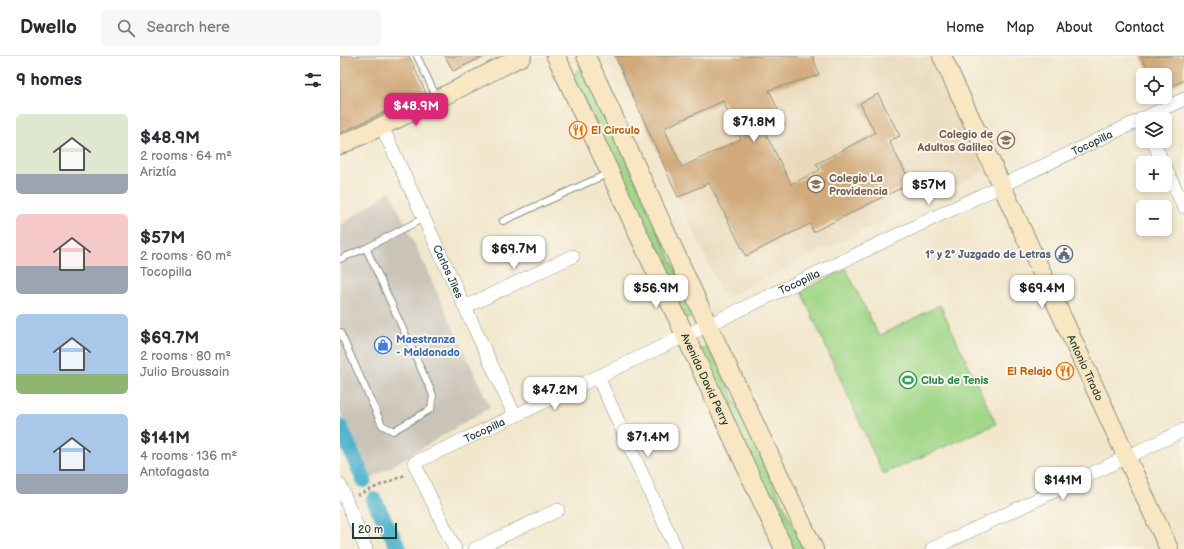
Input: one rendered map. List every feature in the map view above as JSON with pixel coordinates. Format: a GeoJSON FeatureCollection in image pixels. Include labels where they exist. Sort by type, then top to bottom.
{"type":"FeatureCollection","features":[{"type":"Feature","properties":{"kind":"main road"},"geometry":{"type":"LineString","coordinates":[[340,145],[438,100],[522,56]]}},
{"type":"Feature","properties":{"kind":"main road","name":"Avenida David Perry"},"geometry":{"type":"LineString","coordinates":[[556,56],[784,549]]}},
{"type":"Feature","properties":{"kind":"main road"},"geometry":{"type":"LineString","coordinates":[[586,56],[708,325],[814,549]]}},
{"type":"Feature","properties":{"kind":"main road","name":"Antonio Tirado"},"geometry":{"type":"LineString","coordinates":[[942,56],[1169,549]]}},
{"type":"Feature","properties":{"kind":"street","name":"Tocopilla"},"geometry":{"type":"LineString","coordinates":[[1159,112],[1184,99]]}},
{"type":"Feature","properties":{"kind":"street","name":"Tocopilla"},"geometry":{"type":"LineString","coordinates":[[416,466],[515,416],[1136,123]]}},
{"type":"Feature","properties":{"kind":"street","name":"Carlos Jiles"},"geometry":{"type":"LineString","coordinates":[[382,127],[515,416]]}},
{"type":"Feature","properties":{"kind":"street"},"geometry":{"type":"LineString","coordinates":[[1172,182],[1184,207]]}},
{"type":"Feature","properties":{"kind":"street"},"geometry":{"type":"LineString","coordinates":[[465,307],[573,256]]}},
{"type":"Feature","properties":{"kind":"street"},"geometry":{"type":"LineString","coordinates":[[598,377],[676,549]]}},
{"type":"Feature","properties":{"kind":"street"},"geometry":{"type":"LineString","coordinates":[[932,549],[1184,430]]}},
{"type":"Feature","properties":{"kind":"street"},"geometry":{"type":"LineString","coordinates":[[416,466],[455,549]]}},
{"type":"Feature","properties":{"kind":"street"},"geometry":{"type":"LineString","coordinates":[[340,485],[366,549]]}},
{"type":"Feature","properties":{"kind":"street"},"geometry":{"type":"LineString","coordinates":[[475,549],[558,510]]}},
{"type":"Feature","properties":{"kind":"lane"},"geometry":{"type":"LineString","coordinates":[[416,56],[438,100]]}},
{"type":"Feature","properties":{"kind":"lane"},"geometry":{"type":"LineString","coordinates":[[503,221],[610,173]]}},
{"type":"Feature","properties":{"kind":"lane"},"geometry":{"type":"LineString","coordinates":[[340,259],[366,248],[424,218]]}},
{"type":"Feature","properties":{"kind":"lane"},"geometry":{"type":"LineString","coordinates":[[340,332],[382,425],[393,431],[431,409],[433,396],[366,248]]}},
{"type":"Feature","properties":{"kind":"path"},"geometry":{"type":"LineString","coordinates":[[346,500],[416,466]]}},
{"type":"Feature","properties":{"kind":"shaded area","name":"Colegio La Providencia"},"geometry":{"type":"Polygon","coordinates":[[[615,56],[935,56],[985,171],[724,298],[615,56]]]}},
{"type":"Feature","properties":{"kind":"shaded area"},"geometry":{"type":"Polygon","coordinates":[[[390,191],[490,407],[372,478],[340,411],[340,226],[390,191]]]}},
{"type":"Feature","properties":{"kind":"green space"},"geometry":{"type":"Polygon","coordinates":[[[581,68],[586,70],[695,313],[690,318],[684,317],[574,77],[578,69],[581,68]]]}},
{"type":"Feature","properties":{"kind":"green space","name":"Club de Tenis"},"geometry":{"type":"Polygon","coordinates":[[[846,269],[879,336],[940,305],[996,424],[883,474],[801,291],[846,269]]]}},
{"type":"Feature","properties":{"kind":"green space"},"geometry":{"type":"Polygon","coordinates":[[[708,343],[804,549],[793,549],[701,351],[708,343]]]}},
{"type":"Feature","properties":{"kind":"building"},"geometry":{"type":"Polygon","coordinates":[[[340,56],[409,56],[426,93],[340,133],[340,56]]]}},
{"type":"Feature","properties":{"kind":"building"},"geometry":{"type":"Polygon","coordinates":[[[445,56],[485,56],[453,71],[445,56]]]}},
{"type":"Feature","properties":{"kind":"building"},"geometry":{"type":"Polygon","coordinates":[[[615,56],[813,56],[819,75],[769,90],[785,125],[766,134],[791,184],[820,170],[816,164],[875,133],[860,103],[878,94],[900,136],[889,141],[911,183],[813,232],[810,224],[746,256],[709,183],[678,197],[615,56]],[[723,101],[664,128],[682,167],[741,139],[723,101]]]}},
{"type":"Feature","properties":{"kind":"building"},"geometry":{"type":"Polygon","coordinates":[[[1141,56],[1184,56],[1184,80],[1172,86],[1172,68],[1147,68],[1141,56]]]}},
{"type":"Feature","properties":{"kind":"waterway"},"geometry":{"type":"LineString","coordinates":[[340,427],[364,480]]}},
{"type":"Feature","properties":{"kind":"waterway"},"geometry":{"type":"LineString","coordinates":[[374,500],[399,549]]}},
{"type":"Feature","properties":{"kind":"place","name":"El Circulo"},"geometry":{"type":"Point","coordinates":[578,130]}},
{"type":"Feature","properties":{"kind":"place","name":"Colegio de Adultos Galileo"},"geometry":{"type":"Point","coordinates":[1006,140]}},
{"type":"Feature","properties":{"kind":"place","name":"Colegio La Providencia"},"geometry":{"type":"Point","coordinates":[816,184]}},
{"type":"Feature","properties":{"kind":"place","name":"1º y 2° Juzgado de Letras"},"geometry":{"type":"Point","coordinates":[1064,254]}},
{"type":"Feature","properties":{"kind":"place","name":"Maestranza - Maldonado"},"geometry":{"type":"Point","coordinates":[383,345]}},
{"type":"Feature","properties":{"kind":"place","name":"El Relajo"},"geometry":{"type":"Point","coordinates":[1065,371]}},
{"type":"Feature","properties":{"kind":"place","name":"Club de Tenis"},"geometry":{"type":"Point","coordinates":[908,380]}}]}
